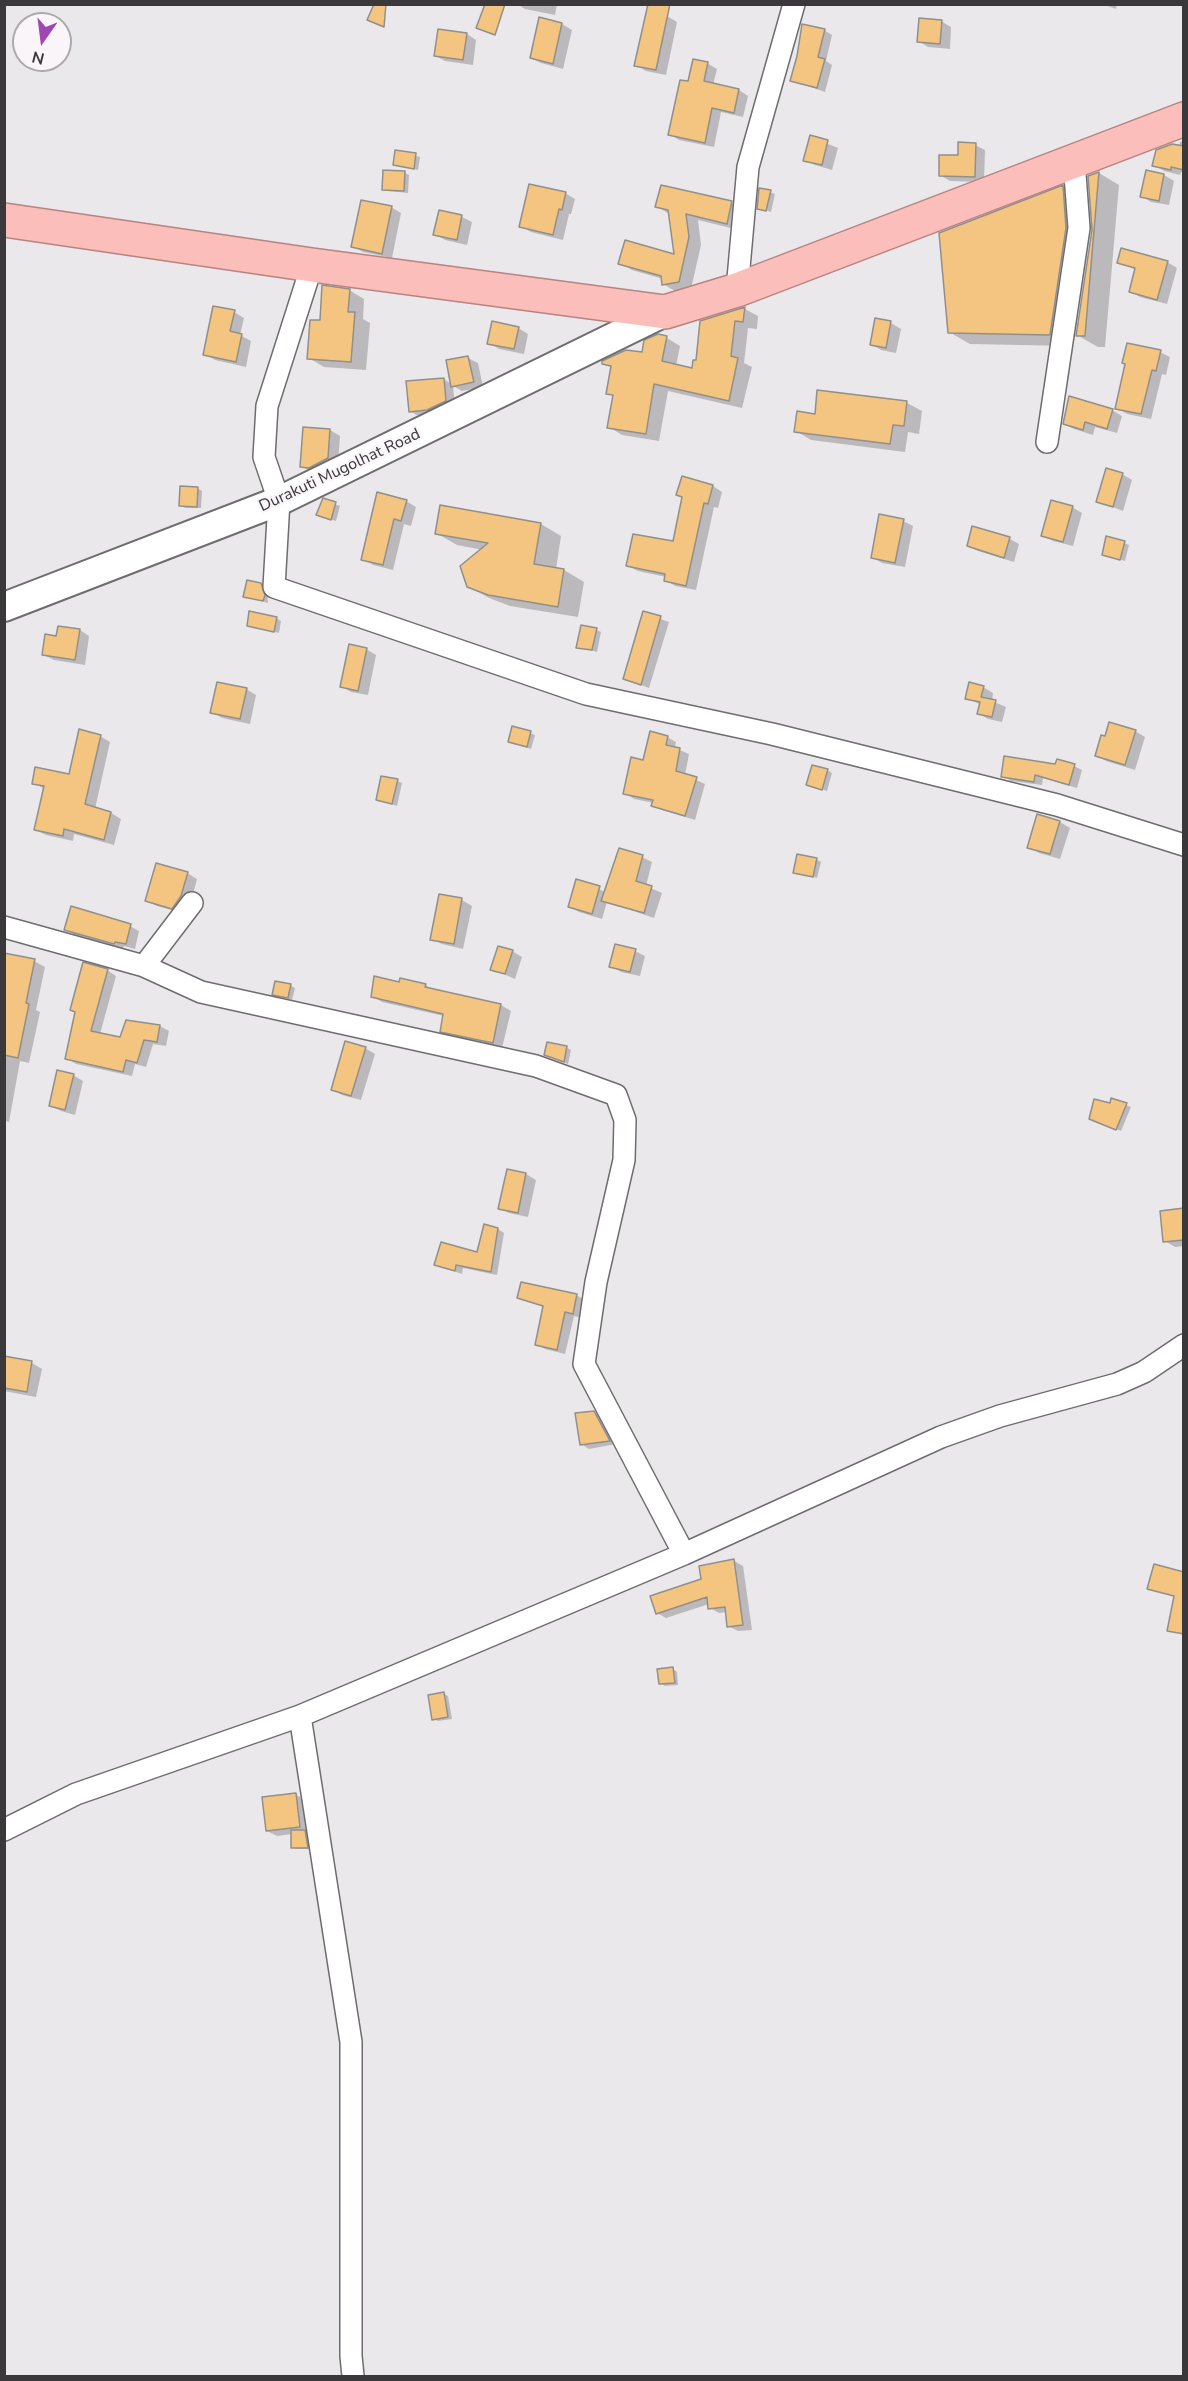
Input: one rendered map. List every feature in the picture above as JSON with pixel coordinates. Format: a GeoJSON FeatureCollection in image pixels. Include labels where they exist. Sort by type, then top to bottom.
{"type":"FeatureCollection","features":[{"type":"Feature","properties":{"kind":"highway"},"geometry":{"type":"LineString","coordinates":[[4,220],[312,265],[665,312],[737,290],[1184,120]]}},
{"type":"Feature","properties":{"kind":"main road","name":"Durakuti Mugolhat Road"},"geometry":{"type":"LineString","coordinates":[[4,607],[279,501],[665,312]]}},
{"type":"Feature","properties":{"kind":"street"},"geometry":{"type":"LineString","coordinates":[[737,290],[748,167],[794,4]]}},
{"type":"Feature","properties":{"kind":"street"},"geometry":{"type":"LineString","coordinates":[[1047,442],[1079,228],[1074,161]]}},
{"type":"Feature","properties":{"kind":"street"},"geometry":{"type":"LineString","coordinates":[[312,265],[267,406],[264,457],[279,501],[274,587],[586,694],[772,735],[1057,805],[1184,845]]}},
{"type":"Feature","properties":{"kind":"street"},"geometry":{"type":"LineString","coordinates":[[144,966],[192,903]]}},
{"type":"Feature","properties":{"kind":"street"},"geometry":{"type":"LineString","coordinates":[[4,927],[144,966],[201,992],[536,1066],[616,1095],[625,1120],[624,1160],[596,1282],[584,1364],[684,1554]]}},
{"type":"Feature","properties":{"kind":"street"},"geometry":{"type":"LineString","coordinates":[[4,1830],[76,1794],[300,1716],[684,1554],[941,1437],[1000,1416],[1117,1384],[1144,1372],[1184,1345]]}},
{"type":"Feature","properties":{"kind":"street"},"geometry":{"type":"LineString","coordinates":[[300,1716],[351,2042],[351,2356],[353,2376]]}},
{"type":"Feature","properties":{"kind":"building"},"geometry":{"type":"Polygon","coordinates":[[[374,4],[386,4],[384,27],[367,20],[374,4]]]}},
{"type":"Feature","properties":{"kind":"building"},"geometry":{"type":"Polygon","coordinates":[[[485,4],[505,4],[495,35],[476,28],[485,4]]]}},
{"type":"Feature","properties":{"kind":"building"},"geometry":{"type":"Polygon","coordinates":[[[648,4],[670,4],[656,70],[634,66],[648,4]]]}},
{"type":"Feature","properties":{"kind":"building"},"geometry":{"type":"Polygon","coordinates":[[[539,17],[562,23],[553,64],[530,58],[539,17]]]}},
{"type":"Feature","properties":{"kind":"building"},"geometry":{"type":"Polygon","coordinates":[[[919,18],[942,20],[940,44],[917,42],[919,18]]]}},
{"type":"Feature","properties":{"kind":"building"},"geometry":{"type":"Polygon","coordinates":[[[802,24],[825,29],[818,57],[825,59],[817,88],[790,81],[802,24]]]}},
{"type":"Feature","properties":{"kind":"building"},"geometry":{"type":"Polygon","coordinates":[[[438,29],[467,33],[463,60],[434,56],[438,29]]]}},
{"type":"Feature","properties":{"kind":"building"},"geometry":{"type":"Polygon","coordinates":[[[693,59],[708,62],[704,81],[739,89],[734,113],[712,108],[705,143],[668,135],[680,80],[688,81],[693,59]]]}},
{"type":"Feature","properties":{"kind":"building"},"geometry":{"type":"Polygon","coordinates":[[[810,135],[828,140],[822,165],[803,161],[810,135]]]}},
{"type":"Feature","properties":{"kind":"building"},"geometry":{"type":"Polygon","coordinates":[[[958,142],[976,143],[975,177],[939,176],[939,155],[958,155],[958,142]]]}},
{"type":"Feature","properties":{"kind":"building"},"geometry":{"type":"Polygon","coordinates":[[[1172,144],[1184,146],[1184,170],[1152,166],[1156,150],[1172,144]]]}},
{"type":"Feature","properties":{"kind":"building"},"geometry":{"type":"Polygon","coordinates":[[[395,150],[416,153],[414,169],[393,165],[395,150]]]}},
{"type":"Feature","properties":{"kind":"building"},"geometry":{"type":"Polygon","coordinates":[[[383,170],[405,171],[404,191],[382,190],[383,170]]]}},
{"type":"Feature","properties":{"kind":"building"},"geometry":{"type":"Polygon","coordinates":[[[1146,170],[1164,174],[1159,201],[1140,197],[1146,170]]]}},
{"type":"Feature","properties":{"kind":"building"},"geometry":{"type":"Polygon","coordinates":[[[1099,172],[1085,336],[1076,336],[1092,230],[1088,176],[1099,172]]]}},
{"type":"Feature","properties":{"kind":"building"},"geometry":{"type":"Polygon","coordinates":[[[529,184],[566,192],[553,235],[519,227],[529,184]]]}},
{"type":"Feature","properties":{"kind":"building"},"geometry":{"type":"Polygon","coordinates":[[[661,185],[732,201],[727,224],[686,214],[689,237],[679,282],[662,285],[661,276],[618,264],[625,240],[674,254],[668,210],[655,207],[661,185]]]}},
{"type":"Feature","properties":{"kind":"building"},"geometry":{"type":"Polygon","coordinates":[[[1063,185],[1066,228],[1050,335],[948,333],[939,233],[1063,185]]]}},
{"type":"Feature","properties":{"kind":"building"},"geometry":{"type":"Polygon","coordinates":[[[759,188],[771,190],[766,211],[757,209],[759,188]]]}},
{"type":"Feature","properties":{"kind":"building"},"geometry":{"type":"Polygon","coordinates":[[[361,200],[392,206],[382,254],[351,247],[361,200]]]}},
{"type":"Feature","properties":{"kind":"building"},"geometry":{"type":"Polygon","coordinates":[[[439,210],[462,215],[457,240],[433,235],[439,210]]]}},
{"type":"Feature","properties":{"kind":"building"},"geometry":{"type":"Polygon","coordinates":[[[1121,248],[1168,261],[1157,300],[1129,292],[1135,268],[1117,263],[1121,248]]]}},
{"type":"Feature","properties":{"kind":"building"},"geometry":{"type":"Polygon","coordinates":[[[322,285],[350,289],[348,312],[355,312],[351,362],[307,359],[310,320],[320,320],[322,285]]]}},
{"type":"Feature","properties":{"kind":"building"},"geometry":{"type":"Polygon","coordinates":[[[213,306],[235,310],[230,331],[242,334],[236,362],[203,355],[213,306]]]}},
{"type":"Feature","properties":{"kind":"building"},"geometry":{"type":"Polygon","coordinates":[[[745,307],[743,322],[735,321],[731,356],[738,358],[729,401],[654,384],[646,434],[607,428],[613,395],[606,394],[611,366],[602,364],[602,361],[626,350],[642,352],[644,340],[658,334],[667,336],[662,361],[692,368],[693,360],[696,360],[700,321],[745,307]]]}},
{"type":"Feature","properties":{"kind":"building"},"geometry":{"type":"Polygon","coordinates":[[[875,318],[891,321],[886,348],[870,345],[875,318]]]}},
{"type":"Feature","properties":{"kind":"building"},"geometry":{"type":"Polygon","coordinates":[[[492,321],[519,327],[514,349],[487,344],[492,321]]]}},
{"type":"Feature","properties":{"kind":"building"},"geometry":{"type":"Polygon","coordinates":[[[1127,343],[1161,350],[1156,371],[1152,370],[1141,414],[1115,409],[1127,343]]]}},
{"type":"Feature","properties":{"kind":"building"},"geometry":{"type":"Polygon","coordinates":[[[468,356],[474,382],[451,387],[446,360],[468,356]]]}},
{"type":"Feature","properties":{"kind":"building"},"geometry":{"type":"Polygon","coordinates":[[[444,378],[446,401],[427,410],[409,412],[406,381],[444,378]]]}},
{"type":"Feature","properties":{"kind":"building"},"geometry":{"type":"Polygon","coordinates":[[[817,390],[907,401],[904,426],[893,425],[890,444],[794,432],[797,411],[815,414],[817,390]]]}},
{"type":"Feature","properties":{"kind":"building"},"geometry":{"type":"Polygon","coordinates":[[[1069,396],[1113,409],[1107,429],[1085,422],[1083,430],[1063,424],[1069,396]]]}},
{"type":"Feature","properties":{"kind":"building"},"geometry":{"type":"Polygon","coordinates":[[[303,427],[330,429],[328,458],[309,468],[300,467],[303,427]]]}},
{"type":"Feature","properties":{"kind":"building"},"geometry":{"type":"Polygon","coordinates":[[[1106,468],[1123,473],[1113,507],[1096,502],[1106,468]]]}},
{"type":"Feature","properties":{"kind":"building"},"geometry":{"type":"Polygon","coordinates":[[[682,476],[713,485],[708,504],[704,503],[686,586],[664,581],[665,574],[626,566],[633,534],[673,541],[682,497],[676,495],[682,476]]]}},
{"type":"Feature","properties":{"kind":"building"},"geometry":{"type":"Polygon","coordinates":[[[180,486],[198,487],[197,507],[179,506],[180,486]]]}},
{"type":"Feature","properties":{"kind":"building"},"geometry":{"type":"Polygon","coordinates":[[[377,492],[407,500],[401,521],[394,519],[383,565],[361,560],[377,492]]]}},
{"type":"Feature","properties":{"kind":"building"},"geometry":{"type":"Polygon","coordinates":[[[323,498],[336,502],[331,520],[316,515],[323,498]]]}},
{"type":"Feature","properties":{"kind":"building"},"geometry":{"type":"Polygon","coordinates":[[[1051,500],[1073,506],[1063,542],[1041,536],[1051,500]]]}},
{"type":"Feature","properties":{"kind":"building"},"geometry":{"type":"Polygon","coordinates":[[[440,505],[541,523],[534,564],[564,569],[558,607],[488,595],[467,587],[460,566],[488,543],[435,534],[440,505]]]}},
{"type":"Feature","properties":{"kind":"building"},"geometry":{"type":"Polygon","coordinates":[[[879,514],[904,519],[895,563],[871,558],[879,514]]]}},
{"type":"Feature","properties":{"kind":"building"},"geometry":{"type":"Polygon","coordinates":[[[972,526],[1010,537],[1004,558],[967,546],[972,526]]]}},
{"type":"Feature","properties":{"kind":"building"},"geometry":{"type":"Polygon","coordinates":[[[1106,536],[1125,541],[1120,560],[1102,555],[1106,536]]]}},
{"type":"Feature","properties":{"kind":"building"},"geometry":{"type":"Polygon","coordinates":[[[247,580],[261,583],[265,595],[263,601],[243,597],[247,580]]]}},
{"type":"Feature","properties":{"kind":"building"},"geometry":{"type":"Polygon","coordinates":[[[249,611],[277,617],[274,632],[247,626],[249,611]]]}},
{"type":"Feature","properties":{"kind":"building"},"geometry":{"type":"Polygon","coordinates":[[[643,611],[661,616],[641,685],[623,679],[643,611]]]}},
{"type":"Feature","properties":{"kind":"building"},"geometry":{"type":"Polygon","coordinates":[[[581,625],[597,628],[592,650],[576,648],[581,625]]]}},
{"type":"Feature","properties":{"kind":"building"},"geometry":{"type":"Polygon","coordinates":[[[58,626],[80,629],[75,660],[42,655],[45,634],[56,636],[58,626]]]}},
{"type":"Feature","properties":{"kind":"building"},"geometry":{"type":"Polygon","coordinates":[[[349,644],[367,648],[358,691],[340,687],[349,644]]]}},
{"type":"Feature","properties":{"kind":"building"},"geometry":{"type":"Polygon","coordinates":[[[217,682],[247,688],[240,719],[210,713],[217,682]]]}},
{"type":"Feature","properties":{"kind":"building"},"geometry":{"type":"Polygon","coordinates":[[[969,682],[984,686],[981,697],[996,700],[992,717],[977,714],[980,702],[965,699],[969,682]]]}},
{"type":"Feature","properties":{"kind":"building"},"geometry":{"type":"Polygon","coordinates":[[[1109,722],[1136,730],[1125,765],[1095,756],[1101,735],[1105,736],[1109,722]]]}},
{"type":"Feature","properties":{"kind":"building"},"geometry":{"type":"Polygon","coordinates":[[[512,726],[531,731],[527,747],[508,742],[512,726]]]}},
{"type":"Feature","properties":{"kind":"building"},"geometry":{"type":"Polygon","coordinates":[[[79,729],[101,735],[85,804],[111,812],[104,840],[64,829],[63,836],[34,830],[44,786],[32,784],[35,767],[69,774],[79,729]]]}},
{"type":"Feature","properties":{"kind":"building"},"geometry":{"type":"Polygon","coordinates":[[[650,731],[668,736],[666,745],[680,748],[676,771],[697,777],[685,816],[651,806],[653,800],[623,794],[631,757],[643,760],[650,731]]]}},
{"type":"Feature","properties":{"kind":"building"},"geometry":{"type":"Polygon","coordinates":[[[1004,756],[1055,764],[1057,759],[1075,764],[1069,785],[1035,775],[1034,782],[1001,777],[1004,756]]]}},
{"type":"Feature","properties":{"kind":"building"},"geometry":{"type":"Polygon","coordinates":[[[812,765],[828,769],[822,790],[806,785],[812,765]]]}},
{"type":"Feature","properties":{"kind":"building"},"geometry":{"type":"Polygon","coordinates":[[[381,776],[398,779],[392,804],[376,800],[381,776]]]}},
{"type":"Feature","properties":{"kind":"building"},"geometry":{"type":"Polygon","coordinates":[[[1037,814],[1060,821],[1050,854],[1027,848],[1037,814]]]}},
{"type":"Feature","properties":{"kind":"building"},"geometry":{"type":"Polygon","coordinates":[[[619,848],[643,855],[636,881],[652,886],[644,913],[601,901],[619,848]]]}},
{"type":"Feature","properties":{"kind":"building"},"geometry":{"type":"Polygon","coordinates":[[[797,854],[817,858],[813,877],[793,873],[797,854]]]}},
{"type":"Feature","properties":{"kind":"building"},"geometry":{"type":"Polygon","coordinates":[[[156,863],[188,872],[181,896],[172,909],[145,901],[156,863]]]}},
{"type":"Feature","properties":{"kind":"building"},"geometry":{"type":"Polygon","coordinates":[[[576,879],[600,886],[592,914],[568,907],[576,879]]]}},
{"type":"Feature","properties":{"kind":"building"},"geometry":{"type":"Polygon","coordinates":[[[439,894],[462,898],[454,944],[430,940],[439,894]]]}},
{"type":"Feature","properties":{"kind":"building"},"geometry":{"type":"Polygon","coordinates":[[[71,906],[131,924],[126,944],[115,942],[114,944],[64,930],[71,906]]]}},
{"type":"Feature","properties":{"kind":"building"},"geometry":{"type":"Polygon","coordinates":[[[615,944],[636,949],[630,972],[609,967],[615,944]]]}},
{"type":"Feature","properties":{"kind":"building"},"geometry":{"type":"Polygon","coordinates":[[[498,946],[513,950],[505,974],[490,970],[498,946]]]}},
{"type":"Feature","properties":{"kind":"building"},"geometry":{"type":"Polygon","coordinates":[[[4,953],[35,959],[18,1058],[4,1055],[4,953]]]}},
{"type":"Feature","properties":{"kind":"building"},"geometry":{"type":"Polygon","coordinates":[[[83,962],[108,969],[91,1031],[120,1037],[126,1020],[160,1025],[157,1042],[144,1040],[137,1063],[126,1060],[123,1072],[65,1059],[75,1012],[70,1010],[83,962]]]}},
{"type":"Feature","properties":{"kind":"building"},"geometry":{"type":"Polygon","coordinates":[[[374,976],[399,982],[400,978],[426,984],[425,987],[501,1004],[493,1043],[440,1032],[443,1014],[371,997],[374,976]]]}},
{"type":"Feature","properties":{"kind":"building"},"geometry":{"type":"Polygon","coordinates":[[[275,981],[291,984],[288,998],[272,995],[275,981]]]}},
{"type":"Feature","properties":{"kind":"building"},"geometry":{"type":"Polygon","coordinates":[[[345,1041],[366,1047],[351,1096],[331,1090],[345,1041]]]}},
{"type":"Feature","properties":{"kind":"building"},"geometry":{"type":"Polygon","coordinates":[[[547,1042],[567,1046],[564,1062],[544,1055],[547,1042]]]}},
{"type":"Feature","properties":{"kind":"building"},"geometry":{"type":"Polygon","coordinates":[[[57,1070],[74,1074],[65,1110],[49,1106],[57,1070]]]}},
{"type":"Feature","properties":{"kind":"building"},"geometry":{"type":"Polygon","coordinates":[[[1111,1098],[1127,1103],[1116,1130],[1089,1119],[1094,1099],[1110,1103],[1111,1098]]]}},
{"type":"Feature","properties":{"kind":"building"},"geometry":{"type":"Polygon","coordinates":[[[507,1169],[526,1173],[518,1213],[498,1209],[507,1169]]]}},
{"type":"Feature","properties":{"kind":"building"},"geometry":{"type":"Polygon","coordinates":[[[1184,1208],[1184,1240],[1163,1242],[1160,1211],[1184,1208]]]}},
{"type":"Feature","properties":{"kind":"building"},"geometry":{"type":"Polygon","coordinates":[[[484,1224],[498,1228],[491,1272],[456,1265],[455,1271],[434,1265],[441,1242],[477,1252],[484,1224]]]}},
{"type":"Feature","properties":{"kind":"building"},"geometry":{"type":"Polygon","coordinates":[[[521,1282],[577,1294],[573,1314],[565,1312],[557,1350],[535,1345],[543,1306],[517,1298],[521,1282]]]}},
{"type":"Feature","properties":{"kind":"building"},"geometry":{"type":"Polygon","coordinates":[[[4,1356],[32,1361],[27,1392],[4,1388],[4,1356]]]}},
{"type":"Feature","properties":{"kind":"building"},"geometry":{"type":"Polygon","coordinates":[[[594,1411],[610,1441],[580,1445],[575,1413],[594,1411]]]}},
{"type":"Feature","properties":{"kind":"building"},"geometry":{"type":"Polygon","coordinates":[[[734,1559],[743,1625],[727,1627],[725,1607],[708,1609],[707,1597],[656,1614],[650,1596],[701,1579],[699,1566],[734,1559]]]}},
{"type":"Feature","properties":{"kind":"building"},"geometry":{"type":"Polygon","coordinates":[[[1154,1564],[1184,1572],[1184,1634],[1167,1631],[1174,1596],[1147,1589],[1154,1564]]]}},
{"type":"Feature","properties":{"kind":"building"},"geometry":{"type":"Polygon","coordinates":[[[673,1667],[675,1683],[659,1684],[657,1669],[673,1667]]]}},
{"type":"Feature","properties":{"kind":"building"},"geometry":{"type":"Polygon","coordinates":[[[444,1692],[448,1717],[432,1720],[428,1695],[444,1692]]]}},
{"type":"Feature","properties":{"kind":"building"},"geometry":{"type":"Polygon","coordinates":[[[296,1793],[300,1827],[266,1831],[262,1797],[296,1793]]]}},
{"type":"Feature","properties":{"kind":"building"},"geometry":{"type":"Polygon","coordinates":[[[291,1830],[305,1830],[308,1848],[291,1848],[291,1830]]]}}]}
